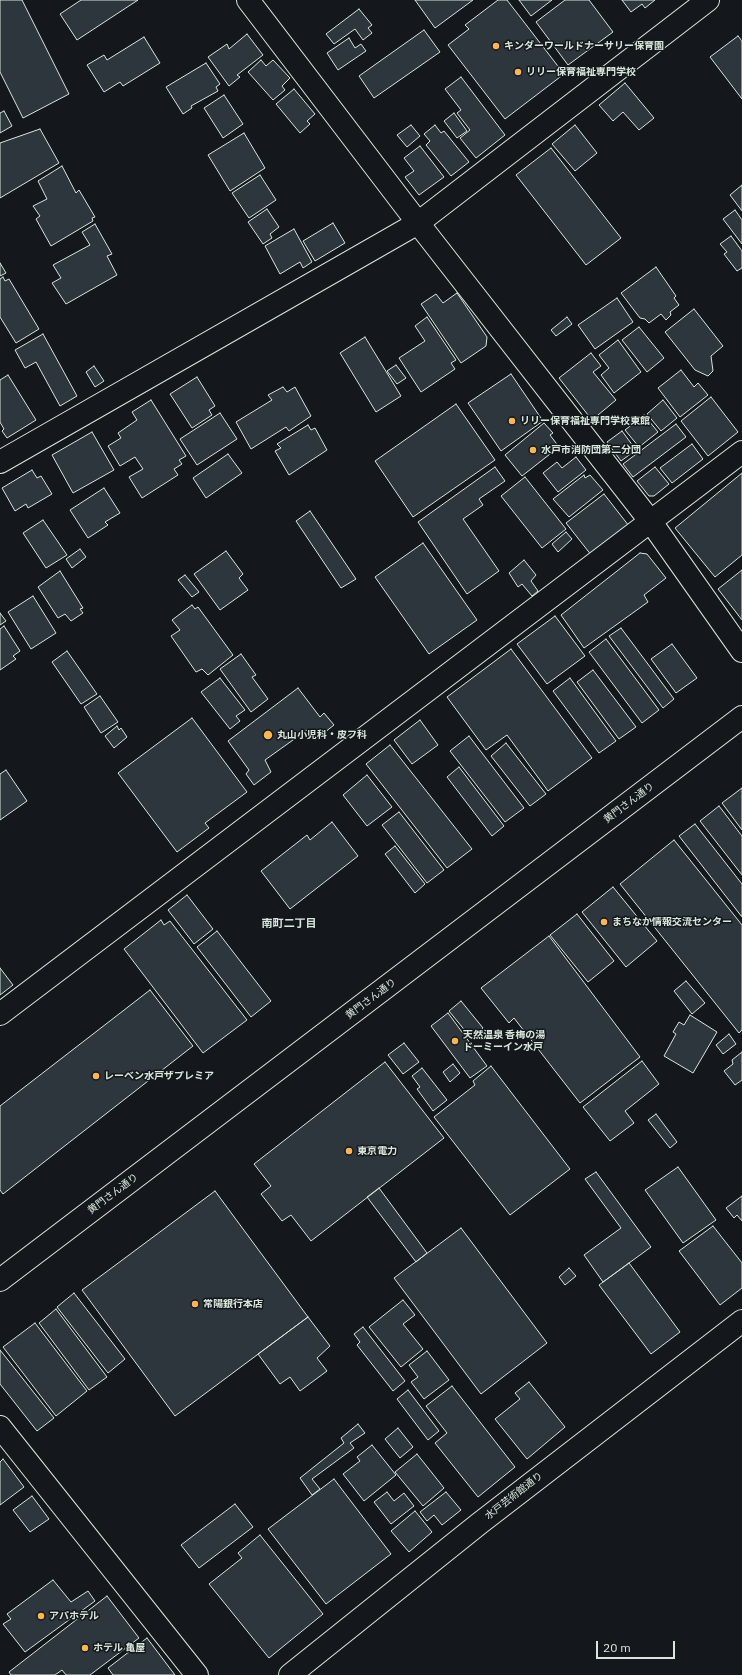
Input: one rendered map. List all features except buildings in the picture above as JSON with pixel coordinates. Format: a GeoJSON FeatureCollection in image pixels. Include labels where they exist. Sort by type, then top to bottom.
{"type":"FeatureCollection","features":[{"type":"Feature","properties":{"kind":"main road"},"geometry":{"type":"LineString","coordinates":[[248,0],[418,223],[651,522],[742,651]]}},
{"type":"Feature","properties":{"kind":"main road"},"geometry":{"type":"LineString","coordinates":[[0,462],[418,223],[708,0]]}},
{"type":"Feature","properties":{"kind":"main road"},"geometry":{"type":"LineString","coordinates":[[0,1014],[742,452]]}},
{"type":"Feature","properties":{"kind":"main road","name":"黄門さん通り"},"geometry":{"type":"LineString","coordinates":[[0,1280],[742,717]]}},
{"type":"Feature","properties":{"kind":"main road","name":"水戸芸術館通り"},"geometry":{"type":"LineString","coordinates":[[290,1675],[480,1523],[742,1321]]}},
{"type":"Feature","properties":{"kind":"main road"},"geometry":{"type":"LineString","coordinates":[[0,1428],[196,1675]]}},
{"type":"Feature","properties":{"kind":"place","name":"キンダーワールドナーサリー保育園"},"geometry":{"type":"Point","coordinates":[496,46]}},
{"type":"Feature","properties":{"kind":"place","name":"リリー保育福祉専門学校"},"geometry":{"type":"Point","coordinates":[518,72]}},
{"type":"Feature","properties":{"kind":"place","name":"リリー保育福祉専門学校東館"},"geometry":{"type":"Point","coordinates":[512,421]}},
{"type":"Feature","properties":{"kind":"place","name":"水戸市消防団第二分団"},"geometry":{"type":"Point","coordinates":[533,450]}},
{"type":"Feature","properties":{"kind":"place","name":"丸山小児科・皮フ科"},"geometry":{"type":"Point","coordinates":[268,735]}},
{"type":"Feature","properties":{"kind":"place","name":"まちなか情報交流センター"},"geometry":{"type":"Point","coordinates":[604,922]}},
{"type":"Feature","properties":{"kind":"place","name":"天然温泉 香梅の湯 ドーミーイン水戸"},"geometry":{"type":"Point","coordinates":[455,1041]}},
{"type":"Feature","properties":{"kind":"place","name":"レーベン水戸ザプレミア"},"geometry":{"type":"Point","coordinates":[96,1076]}},
{"type":"Feature","properties":{"kind":"place","name":"東京電力"},"geometry":{"type":"Point","coordinates":[349,1151]}},
{"type":"Feature","properties":{"kind":"place","name":"常陽銀行本店"},"geometry":{"type":"Point","coordinates":[195,1304]}},
{"type":"Feature","properties":{"kind":"place","name":"アパホテル"},"geometry":{"type":"Point","coordinates":[41,1616]}},
{"type":"Feature","properties":{"kind":"place","name":"ホテル 亀屋"},"geometry":{"type":"Point","coordinates":[85,1648]}},
{"type":"Feature","properties":{"kind":"district","name":"南町二丁目"},"geometry":{"type":"Point","coordinates":[289,924]}}]}
